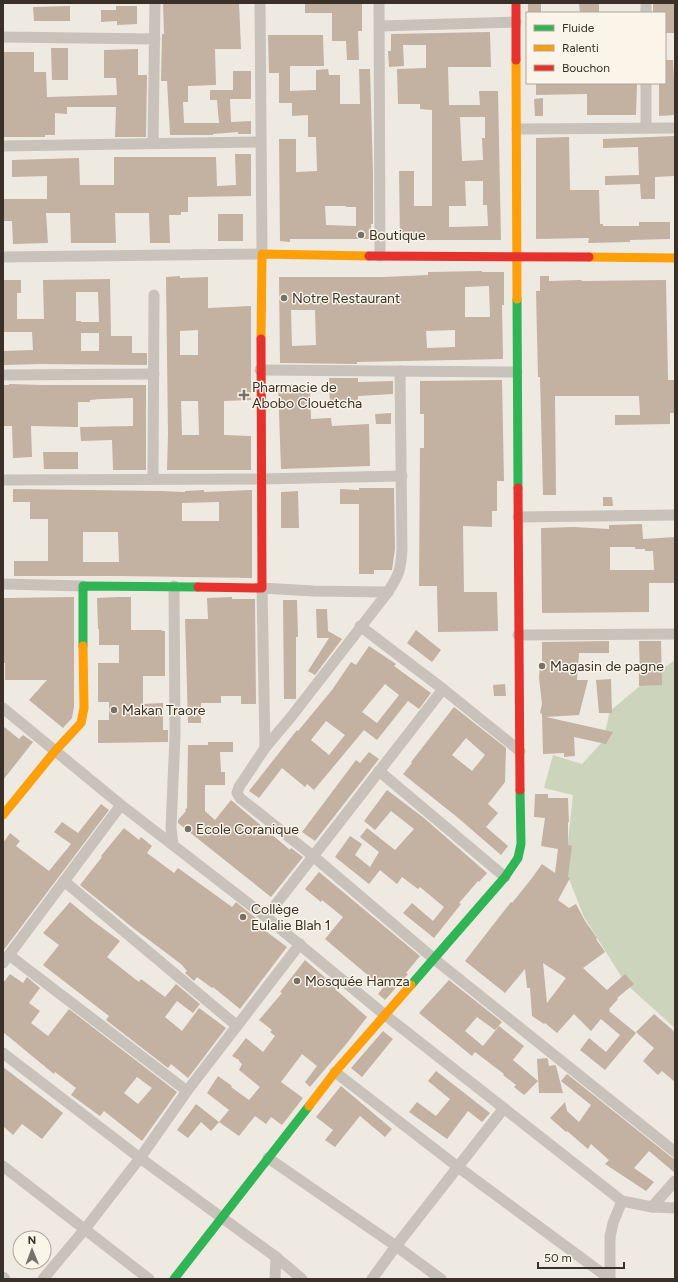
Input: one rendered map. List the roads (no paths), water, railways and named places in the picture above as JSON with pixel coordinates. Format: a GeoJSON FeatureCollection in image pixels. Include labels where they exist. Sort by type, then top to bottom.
{"type":"FeatureCollection","features":[{"type":"Feature","properties":{"kind":"street"},"geometry":{"type":"LineString","coordinates":[[153,143],[155,3]]}},
{"type":"Feature","properties":{"kind":"street"},"geometry":{"type":"LineString","coordinates":[[260,3],[262,254],[260,370],[265,748]]}},
{"type":"Feature","properties":{"kind":"street"},"geometry":{"type":"LineString","coordinates":[[379,3],[380,256]]}},
{"type":"Feature","properties":{"kind":"street"},"geometry":{"type":"LineString","coordinates":[[174,1279],[335,1072],[505,877],[518,858],[521,844],[518,635],[516,3]]}},
{"type":"Feature","properties":{"kind":"street"},"geometry":{"type":"LineString","coordinates":[[380,26],[516,22]]}},
{"type":"Feature","properties":{"kind":"street"},"geometry":{"type":"LineString","coordinates":[[3,37],[155,39]]}},
{"type":"Feature","properties":{"kind":"street"},"geometry":{"type":"LineString","coordinates":[[646,84],[646,128]]}},
{"type":"Feature","properties":{"kind":"street"},"geometry":{"type":"LineString","coordinates":[[517,129],[675,128]]}},
{"type":"Feature","properties":{"kind":"street"},"geometry":{"type":"LineString","coordinates":[[3,146],[260,142]]}},
{"type":"Feature","properties":{"kind":"street"},"geometry":{"type":"LineString","coordinates":[[3,257],[262,254],[675,258]]}},
{"type":"Feature","properties":{"kind":"street"},"geometry":{"type":"LineString","coordinates":[[153,479],[154,295]]}},
{"type":"Feature","properties":{"kind":"street"},"geometry":{"type":"LineString","coordinates":[[260,370],[517,372]]}},
{"type":"Feature","properties":{"kind":"street"},"geometry":{"type":"LineString","coordinates":[[400,371],[402,476],[401,568],[388,592],[360,626],[291,717],[265,748],[238,787],[237,793],[240,798],[313,856],[433,958],[675,1152]]}},
{"type":"Feature","properties":{"kind":"street"},"geometry":{"type":"LineString","coordinates":[[3,375],[154,374]]}},
{"type":"Feature","properties":{"kind":"street"},"geometry":{"type":"LineString","coordinates":[[3,480],[262,479],[402,476]]}},
{"type":"Feature","properties":{"kind":"street"},"geometry":{"type":"LineString","coordinates":[[518,517],[675,516]]}},
{"type":"Feature","properties":{"kind":"street"},"geometry":{"type":"LineString","coordinates":[[3,584],[174,586],[388,592]]}},
{"type":"Feature","properties":{"kind":"street"},"geometry":{"type":"LineString","coordinates":[[3,815],[55,751],[81,722],[84,708],[83,586]]}},
{"type":"Feature","properties":{"kind":"street"},"geometry":{"type":"LineString","coordinates":[[173,845],[171,828],[175,736],[174,586]]}},
{"type":"Feature","properties":{"kind":"street"},"geometry":{"type":"LineString","coordinates":[[360,626],[443,689],[520,751]]}},
{"type":"Feature","properties":{"kind":"street"},"geometry":{"type":"LineString","coordinates":[[518,635],[675,634]]}},
{"type":"Feature","properties":{"kind":"street"},"geometry":{"type":"LineString","coordinates":[[266,917],[443,689]]}},
{"type":"Feature","properties":{"kind":"street"},"geometry":{"type":"LineString","coordinates":[[3,708],[121,805],[300,944],[384,1015],[622,1201],[652,1207],[675,1208]]}},
{"type":"Feature","properties":{"kind":"street"},"geometry":{"type":"LineString","coordinates":[[379,770],[505,877]]}},
{"type":"Feature","properties":{"kind":"street"},"geometry":{"type":"LineString","coordinates":[[121,805],[6,959],[187,1091]]}},
{"type":"Feature","properties":{"kind":"street"},"geometry":{"type":"LineString","coordinates":[[64,882],[236,1025]]}},
{"type":"Feature","properties":{"kind":"street"},"geometry":{"type":"LineString","coordinates":[[43,1279],[85,1229],[140,1158],[236,1025],[300,944]]}},
{"type":"Feature","properties":{"kind":"street"},"geometry":{"type":"LineString","coordinates":[[3,1053],[140,1158],[276,1257],[302,1279]]}},
{"type":"Feature","properties":{"kind":"street"},"geometry":{"type":"LineString","coordinates":[[335,1072],[458,1167],[610,1279]]}},
{"type":"Feature","properties":{"kind":"street"},"geometry":{"type":"LineString","coordinates":[[372,1279],[504,1108]]}},
{"type":"Feature","properties":{"kind":"street"},"geometry":{"type":"LineString","coordinates":[[268,1158],[396,1246],[440,1279]]}},
{"type":"Feature","properties":{"kind":"street"},"geometry":{"type":"LineString","coordinates":[[3,1166],[149,1279]]}},
{"type":"Feature","properties":{"kind":"street"},"geometry":{"type":"LineString","coordinates":[[652,1207],[675,1181]]}},
{"type":"Feature","properties":{"kind":"street"},"geometry":{"type":"LineString","coordinates":[[610,1279],[610,1237],[613,1223],[622,1201]]}},
{"type":"Feature","properties":{"kind":"street"},"geometry":{"type":"LineString","coordinates":[[275,1279],[276,1257]]}},
{"type":"Feature","properties":{"kind":"place","name":"Boutique"},"geometry":{"type":"Point","coordinates":[361,235]}},
{"type":"Feature","properties":{"kind":"place","name":"Notre Restaurant"},"geometry":{"type":"Point","coordinates":[284,298]}},
{"type":"Feature","properties":{"kind":"place","name":"Pharmacie de Abobo Clouetcha"},"geometry":{"type":"Point","coordinates":[244,395]}},
{"type":"Feature","properties":{"kind":"place","name":"Magasin de pagne"},"geometry":{"type":"Point","coordinates":[542,666]}},
{"type":"Feature","properties":{"kind":"place","name":"Makan Traore"},"geometry":{"type":"Point","coordinates":[114,710]}},
{"type":"Feature","properties":{"kind":"place","name":"Ecole Coranique"},"geometry":{"type":"Point","coordinates":[188,829]}},
{"type":"Feature","properties":{"kind":"place","name":"Collège Eulalie Blah 1"},"geometry":{"type":"Point","coordinates":[243,917]}},
{"type":"Feature","properties":{"kind":"place","name":"Mosquée Hamza"},"geometry":{"type":"Point","coordinates":[297,981]}}]}
